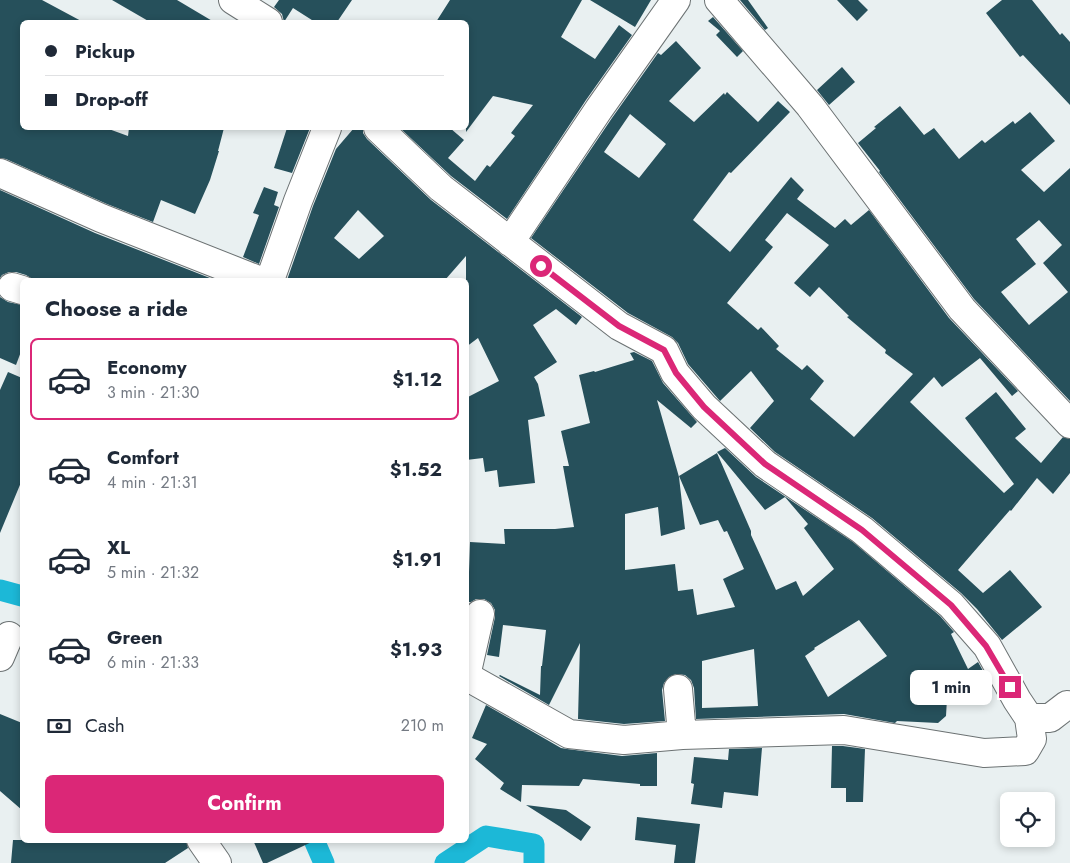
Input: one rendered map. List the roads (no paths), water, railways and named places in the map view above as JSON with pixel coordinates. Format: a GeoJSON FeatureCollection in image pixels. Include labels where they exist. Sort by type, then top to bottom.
{"type":"FeatureCollection","features":[{"type":"Feature","properties":{"kind":"street"},"geometry":{"type":"LineString","coordinates":[[233,0],[265,20]]}},
{"type":"Feature","properties":{"kind":"street"},"geometry":{"type":"LineString","coordinates":[[510,242],[598,109],[676,0]]}},
{"type":"Feature","properties":{"kind":"street"},"geometry":{"type":"LineString","coordinates":[[719,0],[810,106],[962,309],[1070,424]]}},
{"type":"Feature","properties":{"kind":"street"},"geometry":{"type":"LineString","coordinates":[[271,278],[326,130]]}},
{"type":"Feature","properties":{"kind":"street"},"geometry":{"type":"LineString","coordinates":[[380,130],[441,188],[510,242],[619,326],[664,350],[676,373],[704,407],[765,464],[862,530],[951,605],[986,646],[1029,718],[1032,739],[1025,751],[984,753],[844,730],[682,735],[624,740],[569,734],[469,678]]}},
{"type":"Feature","properties":{"kind":"street"},"geometry":{"type":"LineString","coordinates":[[0,173],[100,218],[253,278]]}},
{"type":"Feature","properties":{"kind":"street"},"geometry":{"type":"LineString","coordinates":[[469,663],[480,614]]}},
{"type":"Feature","properties":{"kind":"street"},"geometry":{"type":"LineString","coordinates":[[678,689],[682,735]]}},
{"type":"Feature","properties":{"kind":"street"},"geometry":{"type":"LineString","coordinates":[[1029,718],[1050,718],[1067,705],[1070,706]]}},
{"type":"Feature","properties":{"kind":"street"},"geometry":{"type":"LineString","coordinates":[[203,843],[217,863]]}},
{"type":"Feature","properties":{"kind":"waterway"},"geometry":{"type":"LineString","coordinates":[[0,590],[20,595]]}},
{"type":"Feature","properties":{"kind":"waterway"},"geometry":{"type":"LineString","coordinates":[[445,863],[486,836],[534,844],[534,863]]}},
{"type":"Feature","properties":{"kind":"waterway"},"geometry":{"type":"LineString","coordinates":[[315,843],[324,863]]}}]}
